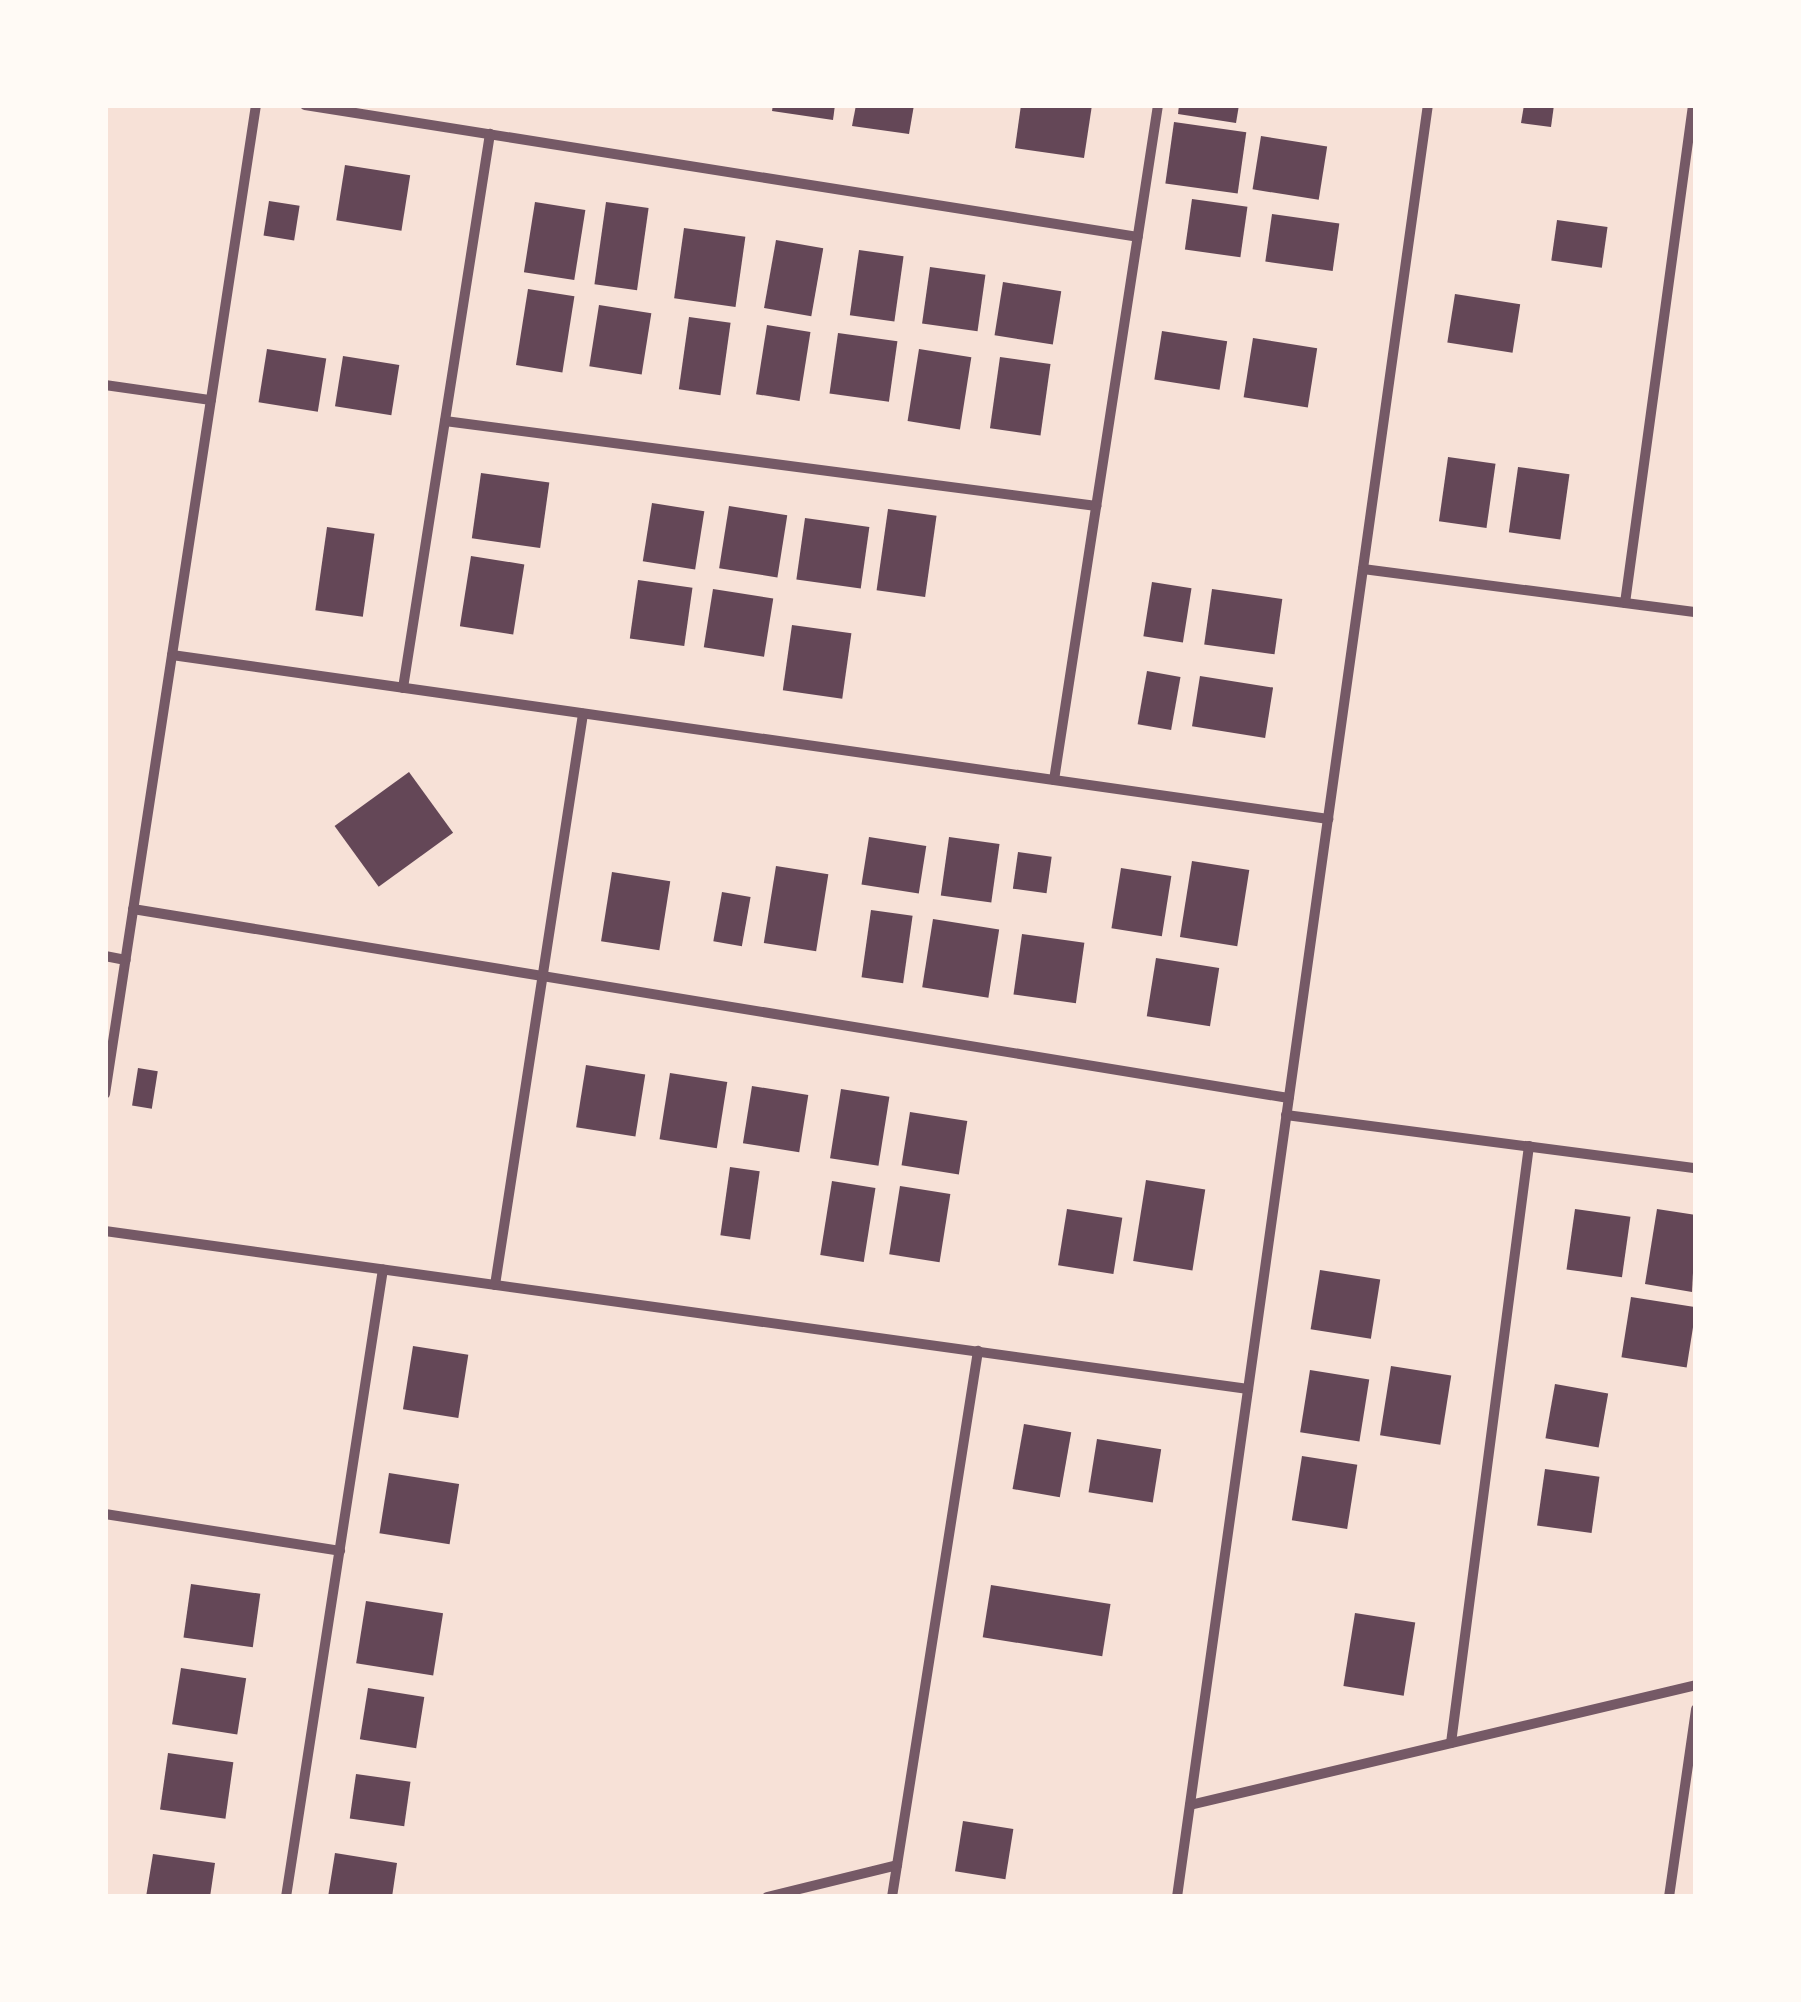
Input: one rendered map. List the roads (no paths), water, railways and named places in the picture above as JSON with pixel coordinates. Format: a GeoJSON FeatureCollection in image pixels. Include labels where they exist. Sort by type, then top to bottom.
{"type":"FeatureCollection","features":[{"type":"Feature","properties":{"kind":"street"},"geometry":{"type":"LineString","coordinates":[[105,1094],[256,105]]}},
{"type":"Feature","properties":{"kind":"street"},"geometry":{"type":"LineString","coordinates":[[305,105],[1138,237]]}},
{"type":"Feature","properties":{"kind":"street"},"geometry":{"type":"LineString","coordinates":[[1054,780],[1158,105]]}},
{"type":"Feature","properties":{"kind":"street"},"geometry":{"type":"LineString","coordinates":[[1177,1897],[1428,105]]}},
{"type":"Feature","properties":{"kind":"street"},"geometry":{"type":"LineString","coordinates":[[1625,602],[1693,105]]}},
{"type":"Feature","properties":{"kind":"street"},"geometry":{"type":"LineString","coordinates":[[402,688],[490,134]]}},
{"type":"Feature","properties":{"kind":"street"},"geometry":{"type":"LineString","coordinates":[[105,385],[211,400]]}},
{"type":"Feature","properties":{"kind":"street"},"geometry":{"type":"LineString","coordinates":[[445,422],[1096,506]]}},
{"type":"Feature","properties":{"kind":"street"},"geometry":{"type":"LineString","coordinates":[[1363,569],[1696,612]]}},
{"type":"Feature","properties":{"kind":"street"},"geometry":{"type":"LineString","coordinates":[[172,655],[1328,819]]}},
{"type":"Feature","properties":{"kind":"street"},"geometry":{"type":"LineString","coordinates":[[496,1285],[583,714]]}},
{"type":"Feature","properties":{"kind":"street"},"geometry":{"type":"LineString","coordinates":[[133,909],[1289,1098]]}},
{"type":"Feature","properties":{"kind":"street"},"geometry":{"type":"LineString","coordinates":[[105,956],[126,960]]}},
{"type":"Feature","properties":{"kind":"street"},"geometry":{"type":"LineString","coordinates":[[1286,1115],[1696,1168]]}},
{"type":"Feature","properties":{"kind":"street"},"geometry":{"type":"LineString","coordinates":[[1452,1743],[1530,1146]]}},
{"type":"Feature","properties":{"kind":"street"},"geometry":{"type":"LineString","coordinates":[[105,1231],[1248,1389]]}},
{"type":"Feature","properties":{"kind":"street"},"geometry":{"type":"LineString","coordinates":[[286,1897],[383,1269]]}},
{"type":"Feature","properties":{"kind":"street"},"geometry":{"type":"LineString","coordinates":[[892,1897],[978,1351]]}},
{"type":"Feature","properties":{"kind":"street"},"geometry":{"type":"LineString","coordinates":[[105,1514],[340,1551]]}},
{"type":"Feature","properties":{"kind":"street"},"geometry":{"type":"LineString","coordinates":[[1190,1805],[1696,1685]]}},
{"type":"Feature","properties":{"kind":"street"},"geometry":{"type":"LineString","coordinates":[[1669,1897],[1696,1709]]}},
{"type":"Feature","properties":{"kind":"street"},"geometry":{"type":"LineString","coordinates":[[767,1897],[897,1866]]}}]}
